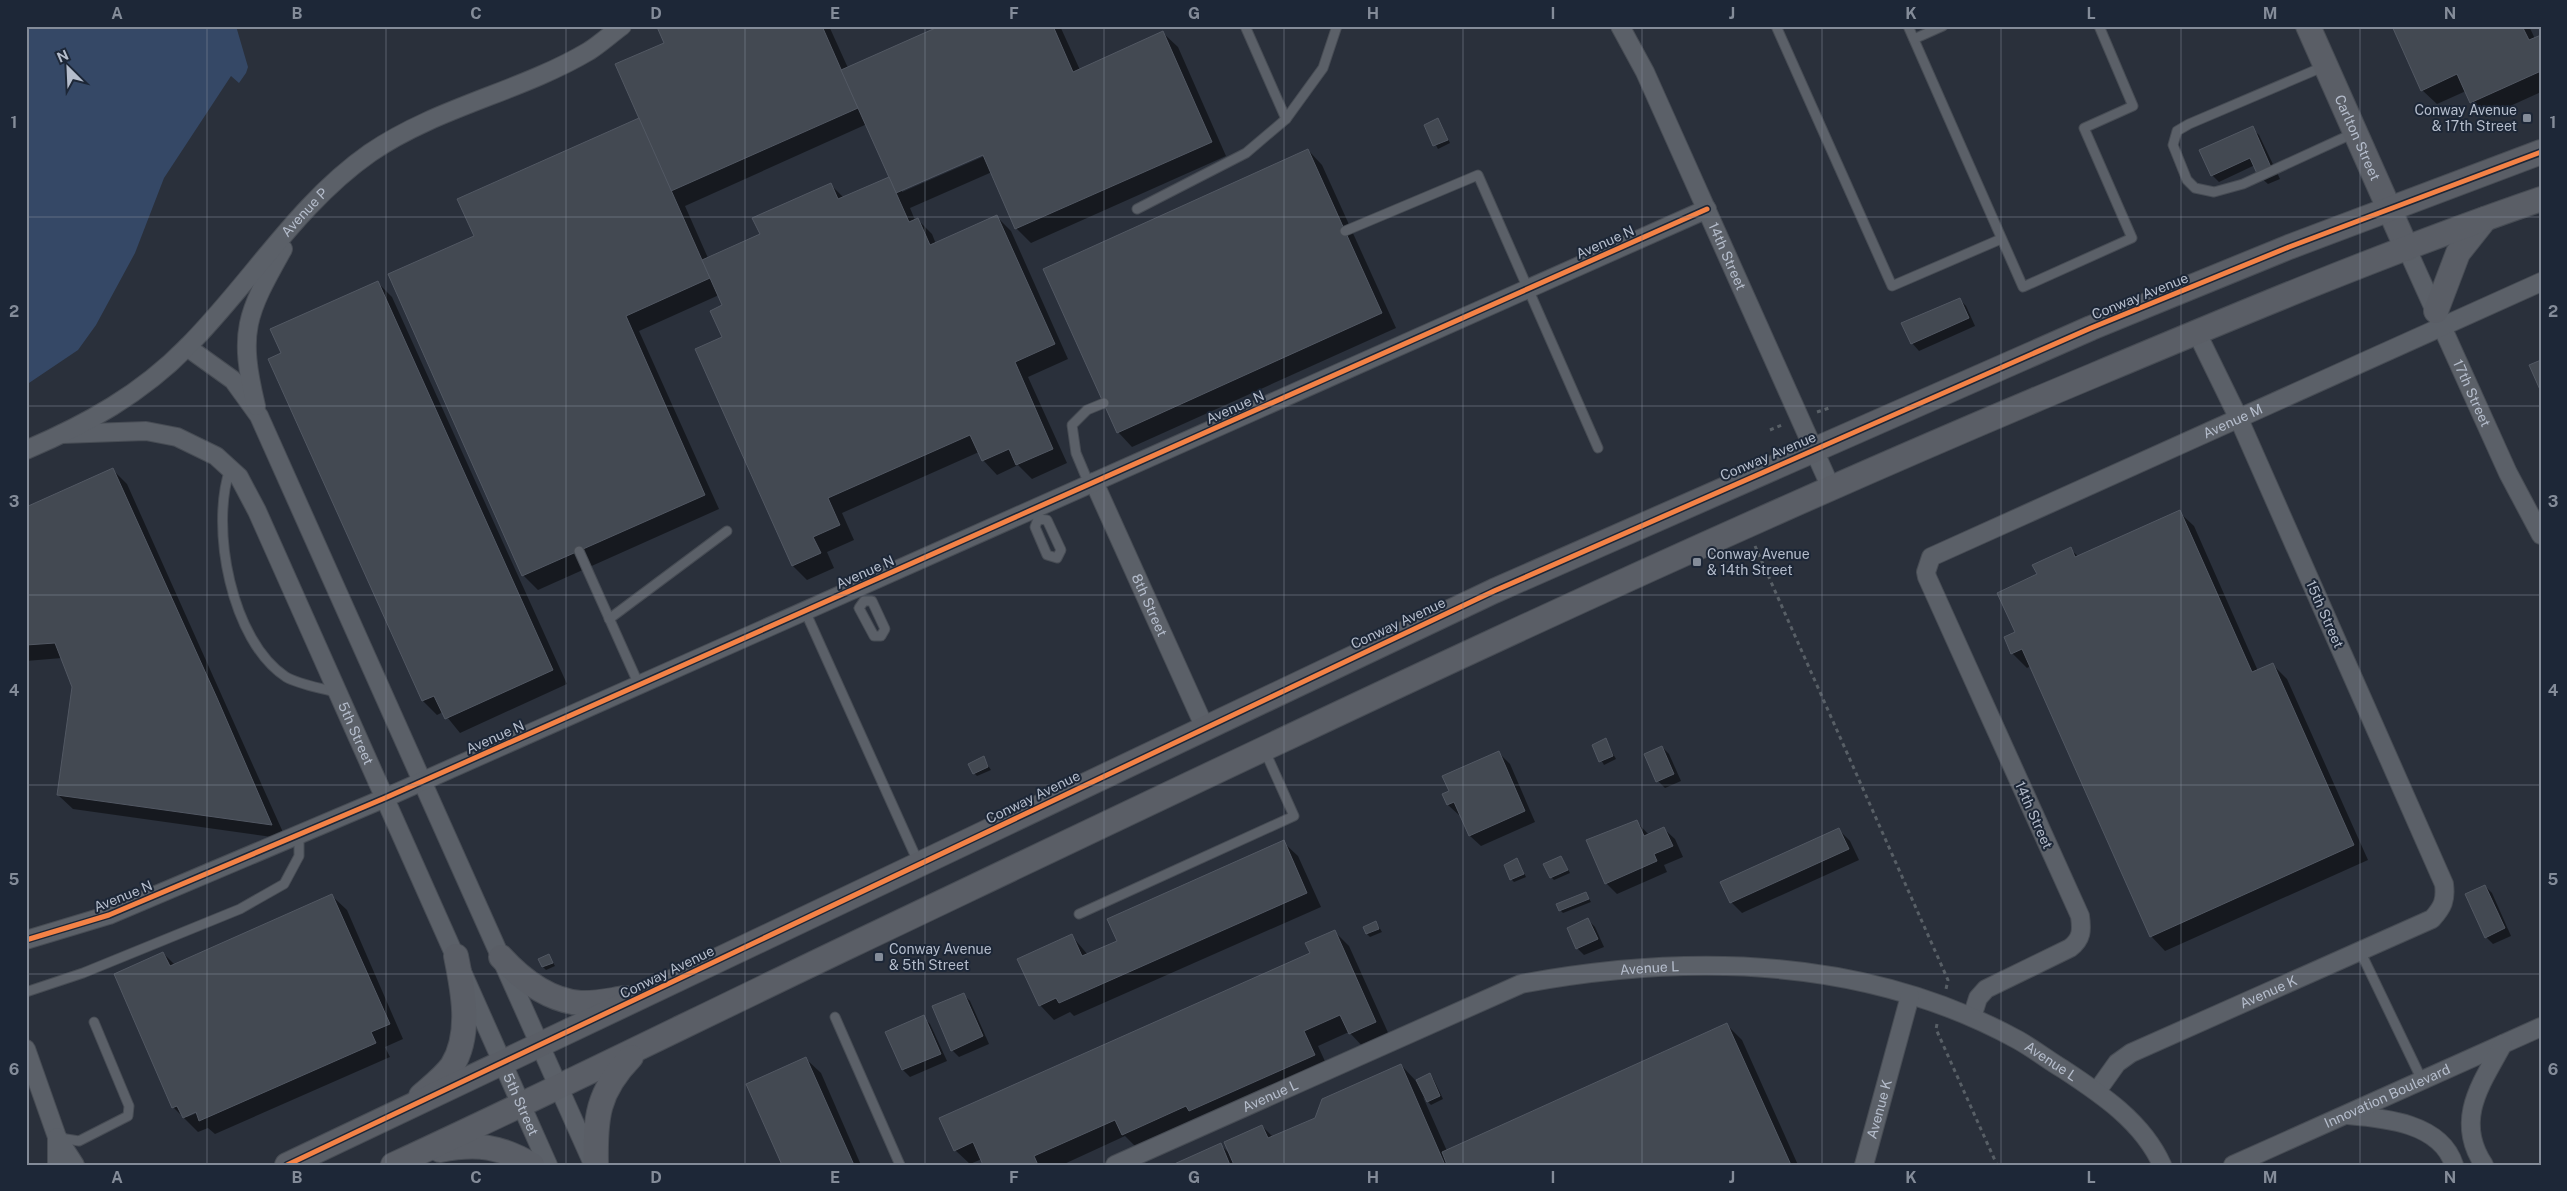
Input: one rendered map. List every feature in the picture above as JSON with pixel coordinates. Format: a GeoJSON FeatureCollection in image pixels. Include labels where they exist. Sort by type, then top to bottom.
{"type":"FeatureCollection","features":[{"type":"Feature","properties":{"kind":"street","name":"Avenue P"},"geometry":{"type":"LineString","coordinates":[[26,450],[62,434],[128,398],[188,347],[335,180],[371,152],[415,126],[547,72],[589,51],[622,26]]}},
{"type":"Feature","properties":{"kind":"street","name":"14th Street"},"geometry":{"type":"LineString","coordinates":[[1620,26],[1645,72],[1831,488]]}},
{"type":"Feature","properties":{"kind":"street","name":"Carlton Street"},"geometry":{"type":"LineString","coordinates":[[2308,26],[2407,249]]}},
{"type":"Feature","properties":{"kind":"street","name":"Conway Avenue"},"geometry":{"type":"LineString","coordinates":[[287,1165],[541,1046],[1494,591],[1814,448],[2091,328],[2390,208],[2541,152]]}},
{"type":"Feature","properties":{"kind":"street"},"geometry":{"type":"LineString","coordinates":[[401,1161],[522,1106],[1264,749],[1506,635],[1831,488],[2197,333],[2486,218],[2541,199]]}},
{"type":"Feature","properties":{"kind":"street","name":"Avenue N"},"geometry":{"type":"LineString","coordinates":[[26,940],[109,916],[422,782],[805,611],[860,594],[1036,514],[1092,483],[1707,209]]}},
{"type":"Feature","properties":{"kind":"street"},"geometry":{"type":"LineString","coordinates":[[302,216],[256,298],[248,322],[245,356],[259,416],[595,1165]]}},
{"type":"Feature","properties":{"kind":"street"},"geometry":{"type":"LineString","coordinates":[[2439,318],[2458,253],[2486,218]]}},
{"type":"Feature","properties":{"kind":"street","name":"17th Street"},"geometry":{"type":"LineString","coordinates":[[2407,249],[2504,465],[2541,535]]}},
{"type":"Feature","properties":{"kind":"street","name":"Avenue M"},"geometry":{"type":"LineString","coordinates":[[1928,564],[1931,557],[1936,554],[2238,417],[2439,318],[2541,282]]}},
{"type":"Feature","properties":{"kind":"street","name":"15th Street"},"geometry":{"type":"LineString","coordinates":[[2197,333],[2238,417],[2444,884],[2446,898]]}},
{"type":"Feature","properties":{"kind":"street"},"geometry":{"type":"LineString","coordinates":[[188,347],[233,380],[259,416]]}},
{"type":"Feature","properties":{"kind":"street","name":"5th Street"},"geometry":{"type":"LineString","coordinates":[[62,434],[146,431],[177,437],[216,456],[239,477],[257,512],[548,1165]]}},
{"type":"Feature","properties":{"kind":"street","name":"8th Street"},"geometry":{"type":"LineString","coordinates":[[1092,483],[1205,728]]}},
{"type":"Feature","properties":{"kind":"street","name":"14th Street"},"geometry":{"type":"LineString","coordinates":[[1928,564],[1927,577],[2080,916],[2082,930],[2078,942],[2070,948],[1986,989],[1978,998],[1972,1017]]}},
{"type":"Feature","properties":{"kind":"street","name":"Avenue K"},"geometry":{"type":"LineString","coordinates":[[2097,1091],[2117,1063],[2131,1053],[2432,919],[2441,910],[2446,898]]}},
{"type":"Feature","properties":{"kind":"street"},"geometry":{"type":"LineString","coordinates":[[405,1110],[451,1066],[460,1047],[464,1019],[462,986],[456,956]]}},
{"type":"Feature","properties":{"kind":"street"},"geometry":{"type":"LineString","coordinates":[[501,957],[521,979],[548,994],[579,1003],[645,996]]}},
{"type":"Feature","properties":{"kind":"street","name":"Avenue L"},"geometry":{"type":"LineString","coordinates":[[1115,1165],[1521,984],[1579,973],[1746,965],[1822,973],[1872,984],[1972,1017],[2019,1041],[2097,1091],[2129,1119],[2155,1148],[2162,1165]]}},
{"type":"Feature","properties":{"kind":"street","name":"Avenue K"},"geometry":{"type":"LineString","coordinates":[[1864,1165],[1910,996]]}},
{"type":"Feature","properties":{"kind":"street","name":"Innovation Boulevard"},"geometry":{"type":"LineString","coordinates":[[2232,1165],[2541,1027]]}},
{"type":"Feature","properties":{"kind":"street"},"geometry":{"type":"LineString","coordinates":[[2484,1165],[2474,1148],[2470,1112],[2478,1088],[2503,1044]]}},
{"type":"Feature","properties":{"kind":"street"},"geometry":{"type":"LineString","coordinates":[[595,1165],[597,1118],[604,1094],[615,1074],[639,1049]]}},
{"type":"Feature","properties":{"kind":"street"},"geometry":{"type":"LineString","coordinates":[[28,1060],[57,1137],[75,1165]]}},
{"type":"Feature","properties":{"kind":"street"},"geometry":{"type":"LineString","coordinates":[[2344,1115],[2378,1117],[2429,1133],[2442,1146],[2454,1165]]}},
{"type":"Feature","properties":{"kind":"street"},"geometry":{"type":"LineString","coordinates":[[57,1137],[57,1165]]}},
{"type":"Feature","properties":{"kind":"street"},"geometry":{"type":"LineString","coordinates":[[401,1161],[454,1148],[486,1146],[511,1152],[532,1165]]}},
{"type":"Feature","properties":{"kind":"lane"},"geometry":{"type":"LineString","coordinates":[[1245,26],[1286,119]]}},
{"type":"Feature","properties":{"kind":"lane"},"geometry":{"type":"LineString","coordinates":[[1137,209],[1246,153],[1286,119],[1323,68],[1337,26]]}},
{"type":"Feature","properties":{"kind":"lane"},"geometry":{"type":"LineString","coordinates":[[1776,26],[1892,286],[2001,239]]}},
{"type":"Feature","properties":{"kind":"lane"},"geometry":{"type":"LineString","coordinates":[[1908,26],[2023,287],[2132,238],[2084,128],[2133,106],[2099,26]]}},
{"type":"Feature","properties":{"kind":"lane"},"geometry":{"type":"LineString","coordinates":[[1914,40],[1943,26]]}},
{"type":"Feature","properties":{"kind":"lane"},"geometry":{"type":"LineString","coordinates":[[2326,65],[2177,131],[2173,145],[2187,180],[2195,188],[2214,192],[2243,184],[2355,132]]}},
{"type":"Feature","properties":{"kind":"lane"},"geometry":{"type":"LineString","coordinates":[[1345,231],[1478,175],[1598,448]]}},
{"type":"Feature","properties":{"kind":"lane"},"geometry":{"type":"LineString","coordinates":[[1092,483],[1076,453],[1072,425],[1087,410],[1104,403]]}},
{"type":"Feature","properties":{"kind":"lane"},"geometry":{"type":"LineString","coordinates":[[230,469],[224,486],[223,500],[225,557],[243,623],[253,643],[287,677],[338,693]]}},
{"type":"Feature","properties":{"kind":"lane"},"geometry":{"type":"LineString","coordinates":[[610,619],[728,531]]}},
{"type":"Feature","properties":{"kind":"lane"},"geometry":{"type":"LineString","coordinates":[[579,551],[639,685]]}},
{"type":"Feature","properties":{"kind":"lane"},"geometry":{"type":"LineString","coordinates":[[805,611],[919,864]]}},
{"type":"Feature","properties":{"kind":"lane"},"geometry":{"type":"LineString","coordinates":[[1079,914],[1294,816],[1264,749]]}},
{"type":"Feature","properties":{"kind":"lane"},"geometry":{"type":"LineString","coordinates":[[26,992],[83,973],[240,909],[284,884],[298,856],[299,834]]}},
{"type":"Feature","properties":{"kind":"lane"},"geometry":{"type":"LineString","coordinates":[[2360,951],[2422,1080]]}},
{"type":"Feature","properties":{"kind":"lane"},"geometry":{"type":"LineString","coordinates":[[835,1017],[900,1165]]}},
{"type":"Feature","properties":{"kind":"lane"},"geometry":{"type":"LineString","coordinates":[[57,1137],[79,1141],[128,1116],[130,1106],[94,1022]]}},
{"type":"Feature","properties":{"kind":"path"},"geometry":{"type":"LineString","coordinates":[[1812,414],[1828,408]]}},
{"type":"Feature","properties":{"kind":"path"},"geometry":{"type":"LineString","coordinates":[[1770,430],[1785,424]]}},
{"type":"Feature","properties":{"kind":"path"},"geometry":{"type":"LineString","coordinates":[[1754,543],[1948,980],[1936,1028],[1997,1165]]}},
{"type":"Feature","properties":{"kind":"water"},"geometry":{"type":"Polygon","coordinates":[[[26,26],[236,26],[248,67],[239,83],[231,76],[164,178],[135,253],[96,325],[78,350],[26,385],[26,26]]]}},
{"type":"Feature","properties":{"kind":"building"},"geometry":{"type":"Polygon","coordinates":[[[822,26],[858,108],[671,191],[615,64],[664,43],[657,27],[822,26]]]}},
{"type":"Feature","properties":{"kind":"building"},"geometry":{"type":"Polygon","coordinates":[[[940,26],[1053,26],[1073,72],[1163,31],[1212,142],[1015,229],[983,155],[896,193],[841,70],[940,26]]]}},
{"type":"Feature","properties":{"kind":"building"},"geometry":{"type":"Polygon","coordinates":[[[2392,26],[2522,26],[2529,40],[2541,35],[2541,71],[2470,103],[2457,74],[2421,91],[2392,26]]]}},
{"type":"Feature","properties":{"kind":"building"},"geometry":{"type":"Polygon","coordinates":[[[639,118],[710,278],[626,316],[705,495],[522,576],[388,274],[474,236],[457,199],[639,118]]]}},
{"type":"Feature","properties":{"kind":"building"},"geometry":{"type":"Polygon","coordinates":[[[1438,118],[1448,140],[1433,146],[1424,125],[1438,118]]]}},
{"type":"Feature","properties":{"kind":"building"},"geometry":{"type":"Polygon","coordinates":[[[2253,126],[2273,172],[2259,178],[2250,158],[2211,176],[2199,150],[2253,126]]]}},
{"type":"Feature","properties":{"kind":"building"},"geometry":{"type":"Polygon","coordinates":[[[1308,149],[1382,313],[1117,433],[1043,269],[1308,149]]]}},
{"type":"Feature","properties":{"kind":"building"},"geometry":{"type":"Polygon","coordinates":[[[889,177],[909,222],[918,218],[930,245],[997,215],[1055,344],[1015,362],[1053,449],[1016,465],[1009,449],[982,461],[970,435],[828,498],[840,525],[813,537],[821,553],[792,566],[695,349],[722,337],[710,311],[722,305],[702,260],[760,234],[752,218],[831,183],[838,199],[889,177]]]}},
{"type":"Feature","properties":{"kind":"building"},"geometry":{"type":"Polygon","coordinates":[[[378,281],[553,670],[445,719],[434,696],[422,701],[268,359],[281,353],[270,329],[378,281]]]}},
{"type":"Feature","properties":{"kind":"building"},"geometry":{"type":"Polygon","coordinates":[[[1960,298],[1969,318],[1911,344],[1901,323],[1960,298]]]}},
{"type":"Feature","properties":{"kind":"building"},"geometry":{"type":"Polygon","coordinates":[[[2541,360],[2541,392],[2529,365],[2541,360]]]}},
{"type":"Feature","properties":{"kind":"building"},"geometry":{"type":"Polygon","coordinates":[[[113,468],[272,825],[57,795],[72,687],[55,643],[26,645],[26,507],[113,468]]]}},
{"type":"Feature","properties":{"kind":"building"},"geometry":{"type":"Polygon","coordinates":[[[2180,510],[2252,672],[2273,663],[2354,845],[2150,937],[2022,649],[2011,654],[2004,637],[2015,632],[1997,593],[2037,574],[2032,565],[2071,547],[2075,557],[2180,510]]]}},
{"type":"Feature","properties":{"kind":"building"},"geometry":{"type":"Polygon","coordinates":[[[1606,738],[1613,756],[1599,762],[1592,745],[1606,738]]]}},
{"type":"Feature","properties":{"kind":"building"},"geometry":{"type":"Polygon","coordinates":[[[1662,746],[1674,774],[1656,782],[1644,754],[1662,746]]]}},
{"type":"Feature","properties":{"kind":"building"},"geometry":{"type":"Polygon","coordinates":[[[1499,751],[1525,811],[1469,836],[1454,802],[1447,805],[1442,794],[1449,791],[1442,776],[1499,751]]]}},
{"type":"Feature","properties":{"kind":"building"},"geometry":{"type":"Polygon","coordinates":[[[984,756],[988,767],[973,774],[968,764],[984,756]]]}},
{"type":"Feature","properties":{"kind":"building"},"geometry":{"type":"Polygon","coordinates":[[[1637,820],[1644,836],[1664,827],[1673,846],[1654,854],[1657,861],[1605,884],[1586,840],[1637,820]]]}},
{"type":"Feature","properties":{"kind":"building"},"geometry":{"type":"Polygon","coordinates":[[[1839,828],[1849,849],[1730,903],[1720,882],[1839,828]]]}},
{"type":"Feature","properties":{"kind":"building"},"geometry":{"type":"Polygon","coordinates":[[[1284,840],[1307,893],[1059,1003],[1056,998],[1039,1006],[1017,959],[1072,934],[1082,956],[1117,941],[1107,919],[1284,840]]]}},
{"type":"Feature","properties":{"kind":"building"},"geometry":{"type":"Polygon","coordinates":[[[1561,856],[1568,870],[1550,878],[1543,864],[1561,856]]]}},
{"type":"Feature","properties":{"kind":"building"},"geometry":{"type":"Polygon","coordinates":[[[1517,858],[1524,874],[1510,880],[1504,865],[1517,858]]]}},
{"type":"Feature","properties":{"kind":"building"},"geometry":{"type":"Polygon","coordinates":[[[2485,885],[2505,928],[2485,938],[2465,894],[2485,885]]]}},
{"type":"Feature","properties":{"kind":"building"},"geometry":{"type":"Polygon","coordinates":[[[1586,892],[1589,899],[1559,911],[1556,904],[1586,892]]]}},
{"type":"Feature","properties":{"kind":"building"},"geometry":{"type":"Polygon","coordinates":[[[332,894],[390,1024],[371,1032],[376,1043],[199,1121],[196,1112],[183,1118],[177,1106],[172,1108],[114,974],[163,952],[170,966],[332,894]]]}},
{"type":"Feature","properties":{"kind":"building"},"geometry":{"type":"Polygon","coordinates":[[[1588,918],[1598,939],[1576,949],[1567,928],[1588,918]]]}},
{"type":"Feature","properties":{"kind":"building"},"geometry":{"type":"Polygon","coordinates":[[[1376,921],[1379,929],[1366,934],[1363,927],[1376,921]]]}},
{"type":"Feature","properties":{"kind":"building"},"geometry":{"type":"Polygon","coordinates":[[[1335,930],[1376,1022],[1349,1034],[1340,1015],[1304,1031],[1315,1055],[1189,1111],[1186,1106],[1122,1135],[1115,1120],[1034,1156],[1038,1165],[983,1165],[973,1142],[954,1151],[939,1118],[1310,953],[1305,943],[1335,930]]]}},
{"type":"Feature","properties":{"kind":"building"},"geometry":{"type":"Polygon","coordinates":[[[549,954],[553,963],[542,967],[538,959],[549,954]]]}},
{"type":"Feature","properties":{"kind":"building"},"geometry":{"type":"Polygon","coordinates":[[[964,993],[983,1036],[951,1051],[932,1006],[964,993]]]}},
{"type":"Feature","properties":{"kind":"building"},"geometry":{"type":"Polygon","coordinates":[[[924,1015],[941,1054],[902,1070],[885,1032],[924,1015]]]}},
{"type":"Feature","properties":{"kind":"building"},"geometry":{"type":"Polygon","coordinates":[[[1727,1023],[1791,1165],[1447,1165],[1442,1152],[1727,1023]]]}},
{"type":"Feature","properties":{"kind":"building"},"geometry":{"type":"Polygon","coordinates":[[[806,1057],[854,1165],[782,1165],[746,1084],[806,1057]]]}},
{"type":"Feature","properties":{"kind":"building"},"geometry":{"type":"Polygon","coordinates":[[[1401,1064],[1445,1165],[1234,1165],[1224,1142],[1262,1125],[1268,1138],[1315,1118],[1322,1099],[1401,1064]]]}},
{"type":"Feature","properties":{"kind":"building"},"geometry":{"type":"Polygon","coordinates":[[[1430,1073],[1440,1096],[1427,1102],[1416,1080],[1430,1073]]]}},
{"type":"Feature","properties":{"kind":"building"},"geometry":{"type":"Polygon","coordinates":[[[1221,1143],[1230,1165],[1172,1165],[1221,1143]]]}},
{"type":"Feature","properties":{"kind":"cycle path"},"geometry":{"type":"LineString","coordinates":[[287,1165],[1494,591],[2091,328],[2289,247],[2541,152]]}},
{"type":"Feature","properties":{"kind":"cycle path"},"geometry":{"type":"LineString","coordinates":[[26,940],[109,915],[385,798],[1707,209]]}},
{"type":"Feature","properties":{"kind":"place","name":"Conway Avenue & 17th Street"},"geometry":{"type":"Point","coordinates":[2527,118]}},
{"type":"Feature","properties":{"kind":"place","name":"Conway Avenue & 14th Street"},"geometry":{"type":"Point","coordinates":[1697,562]}},
{"type":"Feature","properties":{"kind":"place","name":"Conway Avenue & 5th Street"},"geometry":{"type":"Point","coordinates":[879,957]}}]}
